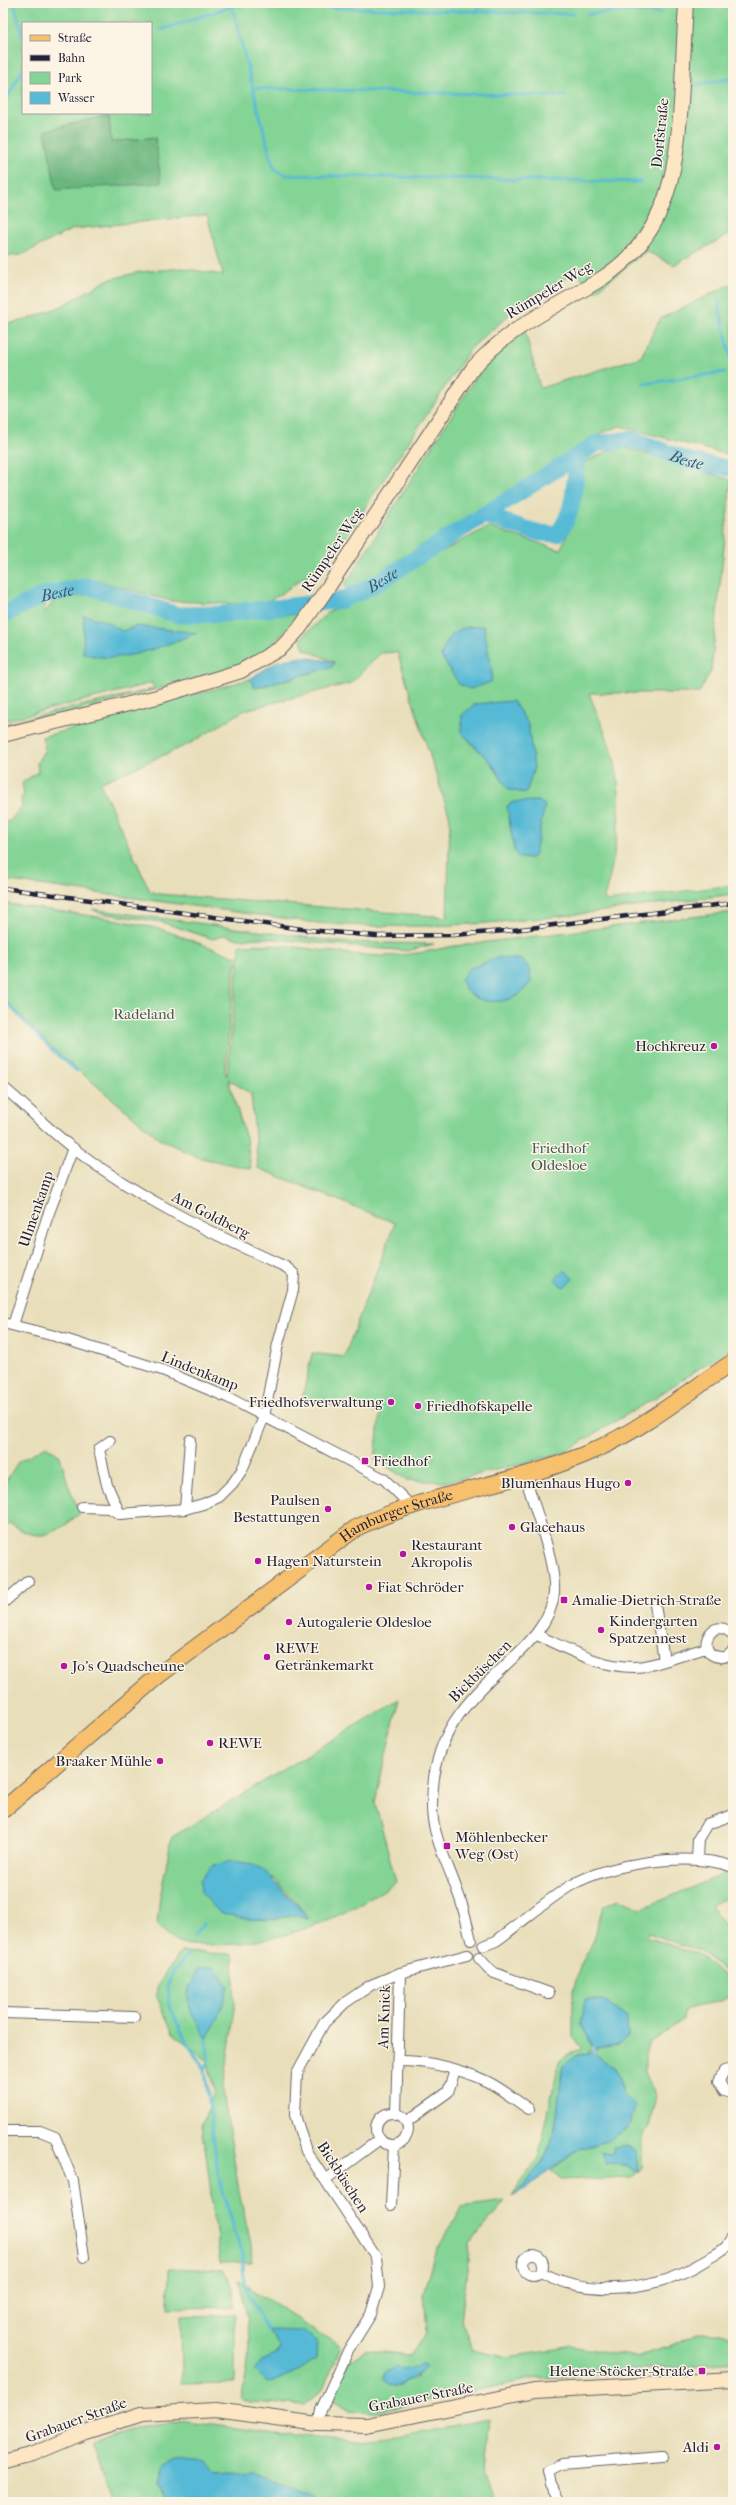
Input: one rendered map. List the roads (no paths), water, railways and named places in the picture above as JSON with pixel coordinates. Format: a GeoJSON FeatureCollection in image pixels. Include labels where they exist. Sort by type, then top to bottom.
{"type":"FeatureCollection","features":[{"type":"Feature","properties":{"kind":"main road","name":"Hamburger Straße"},"geometry":{"type":"LineString","coordinates":[[3,1810],[159,1675],[356,1528],[384,1514],[525,1475],[601,1447],[652,1417],[733,1362]]}},
{"type":"Feature","properties":{"kind":"street","name":"Dorfstraße"},"geometry":{"type":"LineString","coordinates":[[614,269],[631,256],[643,240],[667,194],[677,152],[686,3]]}},
{"type":"Feature","properties":{"kind":"street","name":"Rümpeler Weg"},"geometry":{"type":"LineString","coordinates":[[3,735],[157,697],[241,671],[281,648],[299,628],[329,586],[460,386],[485,354],[518,326],[583,290],[614,269]]}},
{"type":"Feature","properties":{"kind":"street","name":"Am Goldberg"},"geometry":{"type":"LineString","coordinates":[[3,1087],[73,1148],[127,1186],[163,1207],[286,1267],[294,1274],[293,1290],[278,1344],[264,1417]]}},
{"type":"Feature","properties":{"kind":"street","name":"Ulmenkamp"},"geometry":{"type":"LineString","coordinates":[[13,1325],[47,1218],[73,1148]]}},
{"type":"Feature","properties":{"kind":"street","name":"Lindenkamp"},"geometry":{"type":"LineString","coordinates":[[3,1323],[162,1370],[229,1398],[384,1479],[411,1506]]}},
{"type":"Feature","properties":{"kind":"street"},"geometry":{"type":"LineString","coordinates":[[82,1507],[109,1508],[120,1514],[185,1509],[203,1504],[219,1497],[233,1483],[242,1470],[264,1417]]}},
{"type":"Feature","properties":{"kind":"street"},"geometry":{"type":"LineString","coordinates":[[185,1509],[190,1440]]}},
{"type":"Feature","properties":{"kind":"street"},"geometry":{"type":"LineString","coordinates":[[110,1441],[99,1449],[107,1485],[120,1514]]}},
{"type":"Feature","properties":{"kind":"street","name":"Bickbüschen"},"geometry":{"type":"LineString","coordinates":[[479,1958],[472,1959],[467,1955],[465,1946],[471,1940],[459,1894],[436,1830],[432,1808],[438,1754],[450,1726],[471,1698],[537,1635],[553,1600],[554,1573],[525,1475]]}},
{"type":"Feature","properties":{"kind":"street"},"geometry":{"type":"LineString","coordinates":[[4,1599],[28,1581]]}},
{"type":"Feature","properties":{"kind":"street"},"geometry":{"type":"LineString","coordinates":[[655,1605],[664,1660]]}},
{"type":"Feature","properties":{"kind":"street"},"geometry":{"type":"LineString","coordinates":[[707,1648],[707,1639],[716,1629],[725,1629],[733,1635]]}},
{"type":"Feature","properties":{"kind":"street"},"geometry":{"type":"LineString","coordinates":[[537,1635],[587,1658],[616,1666],[645,1666],[707,1648]]}},
{"type":"Feature","properties":{"kind":"street"},"geometry":{"type":"LineString","coordinates":[[707,1648],[718,1657],[727,1656],[733,1650]]}},
{"type":"Feature","properties":{"kind":"street"},"geometry":{"type":"LineString","coordinates":[[697,1859],[698,1839],[707,1824],[733,1815]]}},
{"type":"Feature","properties":{"kind":"street"},"geometry":{"type":"LineString","coordinates":[[483,1946],[496,1941],[570,1886],[611,1869],[683,1858],[721,1863],[733,1867]]}},
{"type":"Feature","properties":{"kind":"street"},"geometry":{"type":"LineString","coordinates":[[471,1940],[480,1941],[483,1946],[483,1953],[479,1958],[492,1972],[549,1993]]}},
{"type":"Feature","properties":{"kind":"street","name":"Bickbüschen"},"geometry":{"type":"LineString","coordinates":[[318,2424],[321,2410],[348,2351],[371,2314],[379,2287],[376,2257],[326,2179],[306,2151],[295,2115],[297,2073],[324,2023],[346,2002],[371,1986],[400,1973],[467,1955]]}},
{"type":"Feature","properties":{"kind":"street","name":"Am Knick"},"geometry":{"type":"LineString","coordinates":[[396,2114],[400,1973]]}},
{"type":"Feature","properties":{"kind":"street"},"geometry":{"type":"LineString","coordinates":[[3,2013],[134,2017]]}},
{"type":"Feature","properties":{"kind":"street","name":"Am Knick"},"geometry":{"type":"LineString","coordinates":[[398,2061],[425,2061],[488,2082],[529,2109]]}},
{"type":"Feature","properties":{"kind":"street"},"geometry":{"type":"LineString","coordinates":[[733,2069],[724,2071],[719,2081],[724,2091],[733,2093]]}},
{"type":"Feature","properties":{"kind":"street"},"geometry":{"type":"LineString","coordinates":[[406,2122],[448,2092],[455,2070]]}},
{"type":"Feature","properties":{"kind":"street"},"geometry":{"type":"LineString","coordinates":[[396,2114],[406,2122],[406,2137],[394,2145],[380,2139],[376,2131],[378,2122],[384,2116],[396,2114]]}},
{"type":"Feature","properties":{"kind":"street"},"geometry":{"type":"LineString","coordinates":[[3,2131],[40,2131],[55,2137],[73,2181],[84,2257]]}},
{"type":"Feature","properties":{"kind":"street"},"geometry":{"type":"LineString","coordinates":[[326,2179],[380,2139]]}},
{"type":"Feature","properties":{"kind":"street"},"geometry":{"type":"LineString","coordinates":[[391,2205],[394,2145]]}},
{"type":"Feature","properties":{"kind":"street"},"geometry":{"type":"LineString","coordinates":[[540,2272],[557,2281],[603,2288],[650,2284],[693,2269],[731,2248],[733,2234]]}},
{"type":"Feature","properties":{"kind":"street","name":"Grabauer Straße"},"geometry":{"type":"LineString","coordinates":[[3,2462],[33,2454],[84,2432],[142,2414],[216,2410],[318,2424],[367,2426],[534,2391],[733,2380]]}},
{"type":"Feature","properties":{"kind":"street"},"geometry":{"type":"LineString","coordinates":[[561,2502],[551,2484],[548,2471],[560,2464],[663,2456]]}},
{"type":"Feature","properties":{"kind":"water"},"geometry":{"type":"Polygon","coordinates":[[[84,615],[105,621],[122,631],[137,626],[197,633],[141,653],[126,656],[97,657],[83,653],[84,615]]]}},
{"type":"Feature","properties":{"kind":"water"},"geometry":{"type":"Polygon","coordinates":[[[484,626],[492,674],[491,682],[470,689],[459,684],[441,656],[451,635],[467,627],[484,626]]]}},
{"type":"Feature","properties":{"kind":"water"},"geometry":{"type":"Polygon","coordinates":[[[303,657],[334,662],[332,667],[255,688],[250,679],[278,661],[303,657]]]}},
{"type":"Feature","properties":{"kind":"water"},"geometry":{"type":"Polygon","coordinates":[[[513,701],[528,724],[534,768],[526,793],[509,790],[492,764],[461,732],[462,715],[475,704],[513,701]]]}},
{"type":"Feature","properties":{"kind":"water"},"geometry":{"type":"Polygon","coordinates":[[[538,801],[545,805],[535,854],[532,858],[519,858],[514,850],[507,806],[513,802],[538,801]]]}},
{"type":"Feature","properties":{"kind":"water"},"geometry":{"type":"Polygon","coordinates":[[[499,957],[522,960],[529,967],[531,982],[520,994],[503,1001],[486,1001],[470,994],[461,980],[468,969],[499,957]]]}},
{"type":"Feature","properties":{"kind":"water"},"geometry":{"type":"Polygon","coordinates":[[[565,1270],[573,1279],[563,1288],[555,1279],[565,1270]]]}},
{"type":"Feature","properties":{"kind":"water"},"geometry":{"type":"Polygon","coordinates":[[[232,1861],[252,1865],[263,1870],[300,1908],[308,1919],[296,1915],[267,1920],[244,1919],[219,1912],[201,1892],[200,1880],[211,1866],[232,1861]]]}},
{"type":"Feature","properties":{"kind":"water"},"geometry":{"type":"Polygon","coordinates":[[[215,1967],[228,1987],[218,2019],[207,2039],[192,2012],[188,1998],[192,1980],[198,1969],[215,1967]]]}},
{"type":"Feature","properties":{"kind":"water"},"geometry":{"type":"Polygon","coordinates":[[[585,2000],[603,2000],[627,2018],[628,2036],[619,2045],[594,2048],[581,2024],[585,2000]]]}},
{"type":"Feature","properties":{"kind":"water"},"geometry":{"type":"Polygon","coordinates":[[[592,2053],[615,2068],[624,2094],[635,2105],[630,2126],[607,2141],[579,2149],[513,2197],[543,2162],[554,2137],[563,2066],[575,2055],[592,2053]]]}},
{"type":"Feature","properties":{"kind":"water"},"geometry":{"type":"Polygon","coordinates":[[[626,2145],[636,2152],[638,2172],[626,2165],[606,2164],[602,2153],[610,2155],[615,2153],[614,2147],[626,2145]]]}},
{"type":"Feature","properties":{"kind":"water"},"geometry":{"type":"Polygon","coordinates":[[[268,2330],[302,2331],[317,2341],[316,2359],[300,2370],[268,2384],[254,2370],[262,2361],[278,2354],[280,2347],[268,2330]]]}},
{"type":"Feature","properties":{"kind":"water"},"geometry":{"type":"Polygon","coordinates":[[[422,2364],[426,2366],[411,2379],[401,2385],[392,2385],[384,2379],[384,2374],[396,2367],[404,2369],[422,2364]]]}},
{"type":"Feature","properties":{"kind":"water"},"geometry":{"type":"Polygon","coordinates":[[[176,2460],[206,2463],[213,2472],[252,2470],[313,2496],[318,2502],[167,2502],[158,2483],[163,2467],[176,2460]]]}},
{"type":"Feature","properties":{"kind":"waterway"},"geometry":{"type":"LineString","coordinates":[[14,3],[22,35]]}},
{"type":"Feature","properties":{"kind":"waterway"},"geometry":{"type":"LineString","coordinates":[[477,13],[480,3]]}},
{"type":"Feature","properties":{"kind":"waterway"},"geometry":{"type":"LineString","coordinates":[[161,30],[236,5],[574,14]]}},
{"type":"Feature","properties":{"kind":"waterway"},"geometry":{"type":"LineString","coordinates":[[232,6],[275,170],[287,175],[642,182]]}},
{"type":"Feature","properties":{"kind":"waterway"},"geometry":{"type":"LineString","coordinates":[[587,14],[631,11],[660,13]]}},
{"type":"Feature","properties":{"kind":"waterway"},"geometry":{"type":"LineString","coordinates":[[3,106],[22,71]]}},
{"type":"Feature","properties":{"kind":"waterway"},"geometry":{"type":"LineString","coordinates":[[696,85],[733,78]]}},
{"type":"Feature","properties":{"kind":"waterway"},"geometry":{"type":"LineString","coordinates":[[253,88],[564,96]]}},
{"type":"Feature","properties":{"kind":"waterway"},"geometry":{"type":"LineString","coordinates":[[718,301],[733,367]]}},
{"type":"Feature","properties":{"kind":"waterway"},"geometry":{"type":"LineString","coordinates":[[643,384],[725,372]]}},
{"type":"Feature","properties":{"kind":"waterway","name":"Beste"},"geometry":{"type":"LineString","coordinates":[[3,615],[44,595],[87,586],[178,615],[221,614],[342,600],[372,586],[596,444],[632,439],[689,461],[733,469]]}},
{"type":"Feature","properties":{"kind":"waterway"},"geometry":{"type":"LineString","coordinates":[[483,515],[539,533],[557,534],[563,526],[571,507],[575,487],[577,456]]}},
{"type":"Feature","properties":{"kind":"waterway"},"geometry":{"type":"LineString","coordinates":[[3,999],[54,1052],[77,1071]]}},
{"type":"Feature","properties":{"kind":"waterway"},"geometry":{"type":"LineString","coordinates":[[194,1935],[204,1923]]}},
{"type":"Feature","properties":{"kind":"waterway"},"geometry":{"type":"LineString","coordinates":[[189,1954],[174,1971],[168,1984],[169,2005],[188,2045],[205,2069],[218,2175],[242,2255],[245,2287],[268,2330]]}},
{"type":"Feature","properties":{"kind":"waterway"},"geometry":{"type":"LineString","coordinates":[[205,2069],[208,2062],[207,2039]]}},
{"type":"Feature","properties":{"kind":"waterway"},"geometry":{"type":"LineString","coordinates":[[592,2053],[594,2048]]}},
{"type":"Feature","properties":{"kind":"railway"},"geometry":{"type":"LineString","coordinates":[[3,888],[309,930],[376,936],[453,935],[505,931],[733,903]]}},
{"type":"Feature","properties":{"kind":"place","name":"Hochkreuz"},"geometry":{"type":"Point","coordinates":[714,1046]}},
{"type":"Feature","properties":{"kind":"place","name":"Friedhofsverwaltung"},"geometry":{"type":"Point","coordinates":[391,1402]}},
{"type":"Feature","properties":{"kind":"place","name":"Friedhofskapelle"},"geometry":{"type":"Point","coordinates":[418,1406]}},
{"type":"Feature","properties":{"kind":"place","name":"Friedhof"},"geometry":{"type":"Point","coordinates":[365,1461]}},
{"type":"Feature","properties":{"kind":"place","name":"Blumenhaus Hugo"},"geometry":{"type":"Point","coordinates":[628,1483]}},
{"type":"Feature","properties":{"kind":"place","name":"Paulsen Bestattungen"},"geometry":{"type":"Point","coordinates":[328,1509]}},
{"type":"Feature","properties":{"kind":"place","name":"Glacehaus"},"geometry":{"type":"Point","coordinates":[512,1527]}},
{"type":"Feature","properties":{"kind":"place","name":"Restaurant Akropolis"},"geometry":{"type":"Point","coordinates":[403,1554]}},
{"type":"Feature","properties":{"kind":"place","name":"Hagen Naturstein"},"geometry":{"type":"Point","coordinates":[258,1561]}},
{"type":"Feature","properties":{"kind":"place","name":"Fiat Schröder"},"geometry":{"type":"Point","coordinates":[369,1587]}},
{"type":"Feature","properties":{"kind":"place","name":"Amalie-Dietrich-Straße"},"geometry":{"type":"Point","coordinates":[564,1600]}},
{"type":"Feature","properties":{"kind":"place","name":"Autogalerie Oldesloe"},"geometry":{"type":"Point","coordinates":[289,1622]}},
{"type":"Feature","properties":{"kind":"place","name":"Kindergarten Spatzennest"},"geometry":{"type":"Point","coordinates":[601,1630]}},
{"type":"Feature","properties":{"kind":"place","name":"REWE Getränkemarkt"},"geometry":{"type":"Point","coordinates":[267,1657]}},
{"type":"Feature","properties":{"kind":"place","name":"Jo's Quadscheune"},"geometry":{"type":"Point","coordinates":[64,1666]}},
{"type":"Feature","properties":{"kind":"place","name":"REWE"},"geometry":{"type":"Point","coordinates":[210,1743]}},
{"type":"Feature","properties":{"kind":"place","name":"Braaker Mühle"},"geometry":{"type":"Point","coordinates":[160,1761]}},
{"type":"Feature","properties":{"kind":"place","name":"Möhlenbecker Weg (Ost)"},"geometry":{"type":"Point","coordinates":[447,1846]}},
{"type":"Feature","properties":{"kind":"place","name":"Helene-Stöcker-Straße"},"geometry":{"type":"Point","coordinates":[702,2371]}},
{"type":"Feature","properties":{"kind":"place","name":"Aldi"},"geometry":{"type":"Point","coordinates":[717,2447]}},
{"type":"Feature","properties":{"kind":"park label","name":"Radeland"},"geometry":{"type":"Point","coordinates":[144,1014]}},
{"type":"Feature","properties":{"kind":"park label","name":"Friedhof Oldesloe"},"geometry":{"type":"Point","coordinates":[559,1156]}}]}
